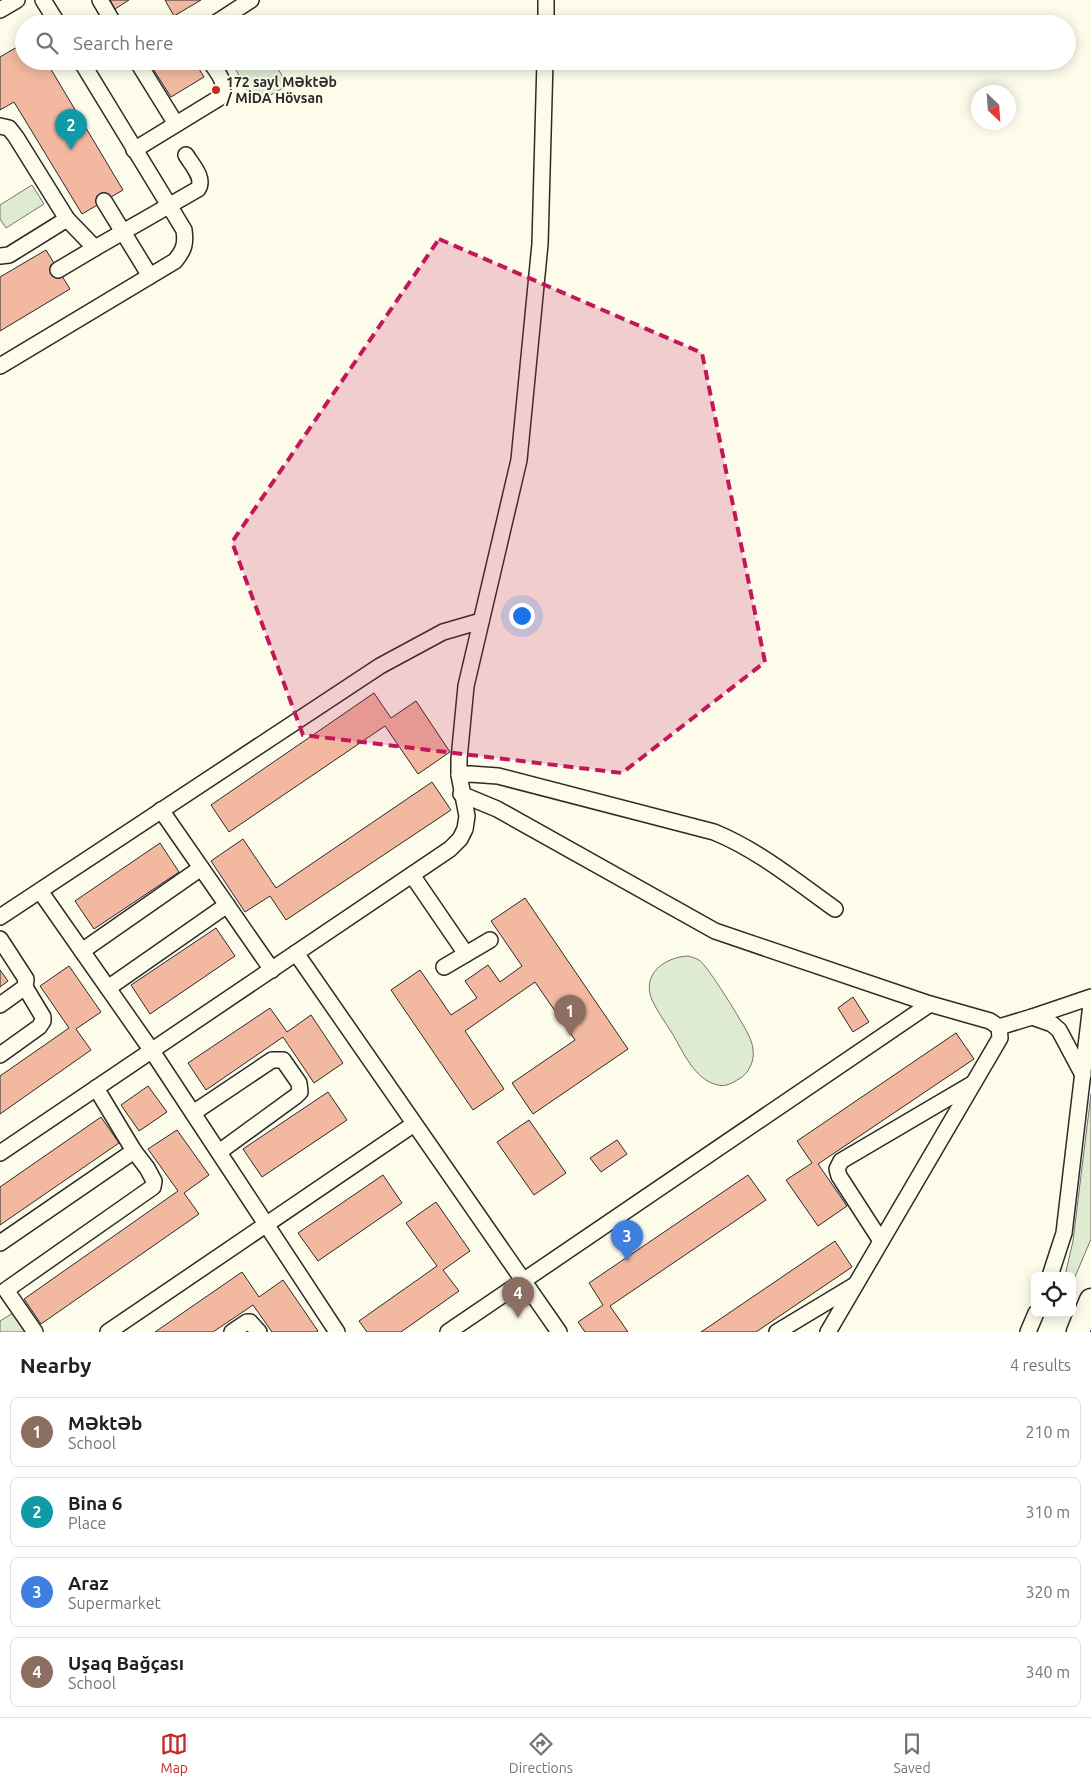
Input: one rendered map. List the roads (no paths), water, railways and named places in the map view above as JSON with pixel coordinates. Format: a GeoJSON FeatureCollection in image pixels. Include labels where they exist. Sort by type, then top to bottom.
{"type":"FeatureCollection","features":[{"type":"Feature","properties":{"kind":"highway"},"geometry":{"type":"LineString","coordinates":[[1078,1332],[1091,1300]]}},
{"type":"Feature","properties":{"kind":"street"},"geometry":{"type":"LineString","coordinates":[[0,10],[17,0]]}},
{"type":"Feature","properties":{"kind":"street"},"geometry":{"type":"LineString","coordinates":[[43,0],[52,15]]}},
{"type":"Feature","properties":{"kind":"street"},"geometry":{"type":"LineString","coordinates":[[100,0],[109,15]]}},
{"type":"Feature","properties":{"kind":"street"},"geometry":{"type":"LineString","coordinates":[[228,15],[251,0]]}},
{"type":"Feature","properties":{"kind":"street"},"geometry":{"type":"LineString","coordinates":[[546,0],[546,15]]}},
{"type":"Feature","properties":{"kind":"street"},"geometry":{"type":"LineString","coordinates":[[0,366],[174,261],[182,252],[186,242],[184,230],[86,70]]}},
{"type":"Feature","properties":{"kind":"street"},"geometry":{"type":"LineString","coordinates":[[143,70],[176,124]]}},
{"type":"Feature","properties":{"kind":"street"},"geometry":{"type":"LineString","coordinates":[[134,150],[220,98],[224,91],[224,84],[215,70]]}},
{"type":"Feature","properties":{"kind":"street"},"geometry":{"type":"LineString","coordinates":[[0,1153],[412,875],[450,849],[460,839],[465,829],[466,816],[459,775],[459,759],[466,686],[519,460],[540,244],[545,70]]}},
{"type":"Feature","properties":{"kind":"street"},"geometry":{"type":"LineString","coordinates":[[0,126],[8,128],[16,137],[67,219],[95,248]]}},
{"type":"Feature","properties":{"kind":"street"},"geometry":{"type":"LineString","coordinates":[[58,270],[198,189],[201,179],[186,155]]}},
{"type":"Feature","properties":{"kind":"street"},"geometry":{"type":"LineString","coordinates":[[104,201],[150,276]]}},
{"type":"Feature","properties":{"kind":"street"},"geometry":{"type":"LineString","coordinates":[[0,256],[9,255],[67,219]]}},
{"type":"Feature","properties":{"kind":"street"},"geometry":{"type":"LineString","coordinates":[[0,917],[380,666],[443,632],[481,621]]}},
{"type":"Feature","properties":{"kind":"street"},"geometry":{"type":"LineString","coordinates":[[459,775],[498,776],[714,832],[737,841],[835,909]]}},
{"type":"Feature","properties":{"kind":"street"},"geometry":{"type":"LineString","coordinates":[[462,794],[497,809],[715,931],[930,1004],[990,1021],[999,1027]]}},
{"type":"Feature","properties":{"kind":"street"},"geometry":{"type":"LineString","coordinates":[[161,810],[272,970]]}},
{"type":"Feature","properties":{"kind":"street"},"geometry":{"type":"LineString","coordinates":[[82,951],[201,868]]}},
{"type":"Feature","properties":{"kind":"street"},"geometry":{"type":"LineString","coordinates":[[412,875],[466,954]]}},
{"type":"Feature","properties":{"kind":"street"},"geometry":{"type":"LineString","coordinates":[[40,891],[152,1051],[268,1224],[337,1332]]}},
{"type":"Feature","properties":{"kind":"street"},"geometry":{"type":"LineString","coordinates":[[108,988],[227,905]]}},
{"type":"Feature","properties":{"kind":"street"},"geometry":{"type":"LineString","coordinates":[[0,939],[26,979],[25,987],[43,1017],[39,1027],[0,1055]]}},
{"type":"Feature","properties":{"kind":"street"},"geometry":{"type":"LineString","coordinates":[[444,968],[490,940]]}},
{"type":"Feature","properties":{"kind":"street"},"geometry":{"type":"LineString","coordinates":[[296,953],[559,1332]]}},
{"type":"Feature","properties":{"kind":"street"},"geometry":{"type":"LineString","coordinates":[[0,1005],[25,987]]}},
{"type":"Feature","properties":{"kind":"street"},"geometry":{"type":"LineString","coordinates":[[999,1027],[1091,996]]}},
{"type":"Feature","properties":{"kind":"street"},"geometry":{"type":"LineString","coordinates":[[448,1332],[930,1004]]}},
{"type":"Feature","properties":{"kind":"street"},"geometry":{"type":"LineString","coordinates":[[1051,1272],[1064,1233],[1091,1004]]}},
{"type":"Feature","properties":{"kind":"street"},"geometry":{"type":"LineString","coordinates":[[1032,1017],[1052,1024],[1059,1030],[1083,1075]]}},
{"type":"Feature","properties":{"kind":"street"},"geometry":{"type":"LineString","coordinates":[[828,1332],[1000,1038],[999,1027]]}},
{"type":"Feature","properties":{"kind":"street"},"geometry":{"type":"LineString","coordinates":[[193,1113],[272,1060],[283,1060],[299,1083],[300,1092],[296,1096],[219,1152]]}},
{"type":"Feature","properties":{"kind":"street"},"geometry":{"type":"LineString","coordinates":[[881,1241],[839,1176],[837,1169],[841,1161],[974,1083]]}},
{"type":"Feature","properties":{"kind":"street"},"geometry":{"type":"LineString","coordinates":[[34,1332],[3,1285],[153,1187],[154,1181],[147,1168],[134,1151],[96,1088]]}},
{"type":"Feature","properties":{"kind":"street"},"geometry":{"type":"LineString","coordinates":[[108,1332],[414,1124]]}},
{"type":"Feature","properties":{"kind":"street"},"geometry":{"type":"LineString","coordinates":[[0,1243],[134,1151]]}},
{"type":"Feature","properties":{"kind":"street"},"geometry":{"type":"LineString","coordinates":[[777,1332],[856,1284]]}},
{"type":"Feature","properties":{"kind":"street"},"geometry":{"type":"LineString","coordinates":[[1028,1332],[1034,1317]]}},
{"type":"Feature","properties":{"kind":"street"},"geometry":{"type":"LineString","coordinates":[[232,1332],[247,1322],[250,1322],[259,1332]]}},
{"type":"Feature","properties":{"kind":"place","name":"172 sayl Məktəb / MİDA Hövsan"},"geometry":{"type":"Point","coordinates":[216,90]}},
{"type":"Feature","properties":{"kind":"place","name":"Bina 6"},"geometry":{"type":"Point","coordinates":[71,150]}},
{"type":"Feature","properties":{"kind":"place","name":"Məktəb"},"geometry":{"type":"Point","coordinates":[570,1036]}},
{"type":"Feature","properties":{"kind":"place","name":"Araz"},"geometry":{"type":"Point","coordinates":[627,1261]}},
{"type":"Feature","properties":{"kind":"place","name":"Uşaq Bağçası"},"geometry":{"type":"Point","coordinates":[518,1318]}}]}
